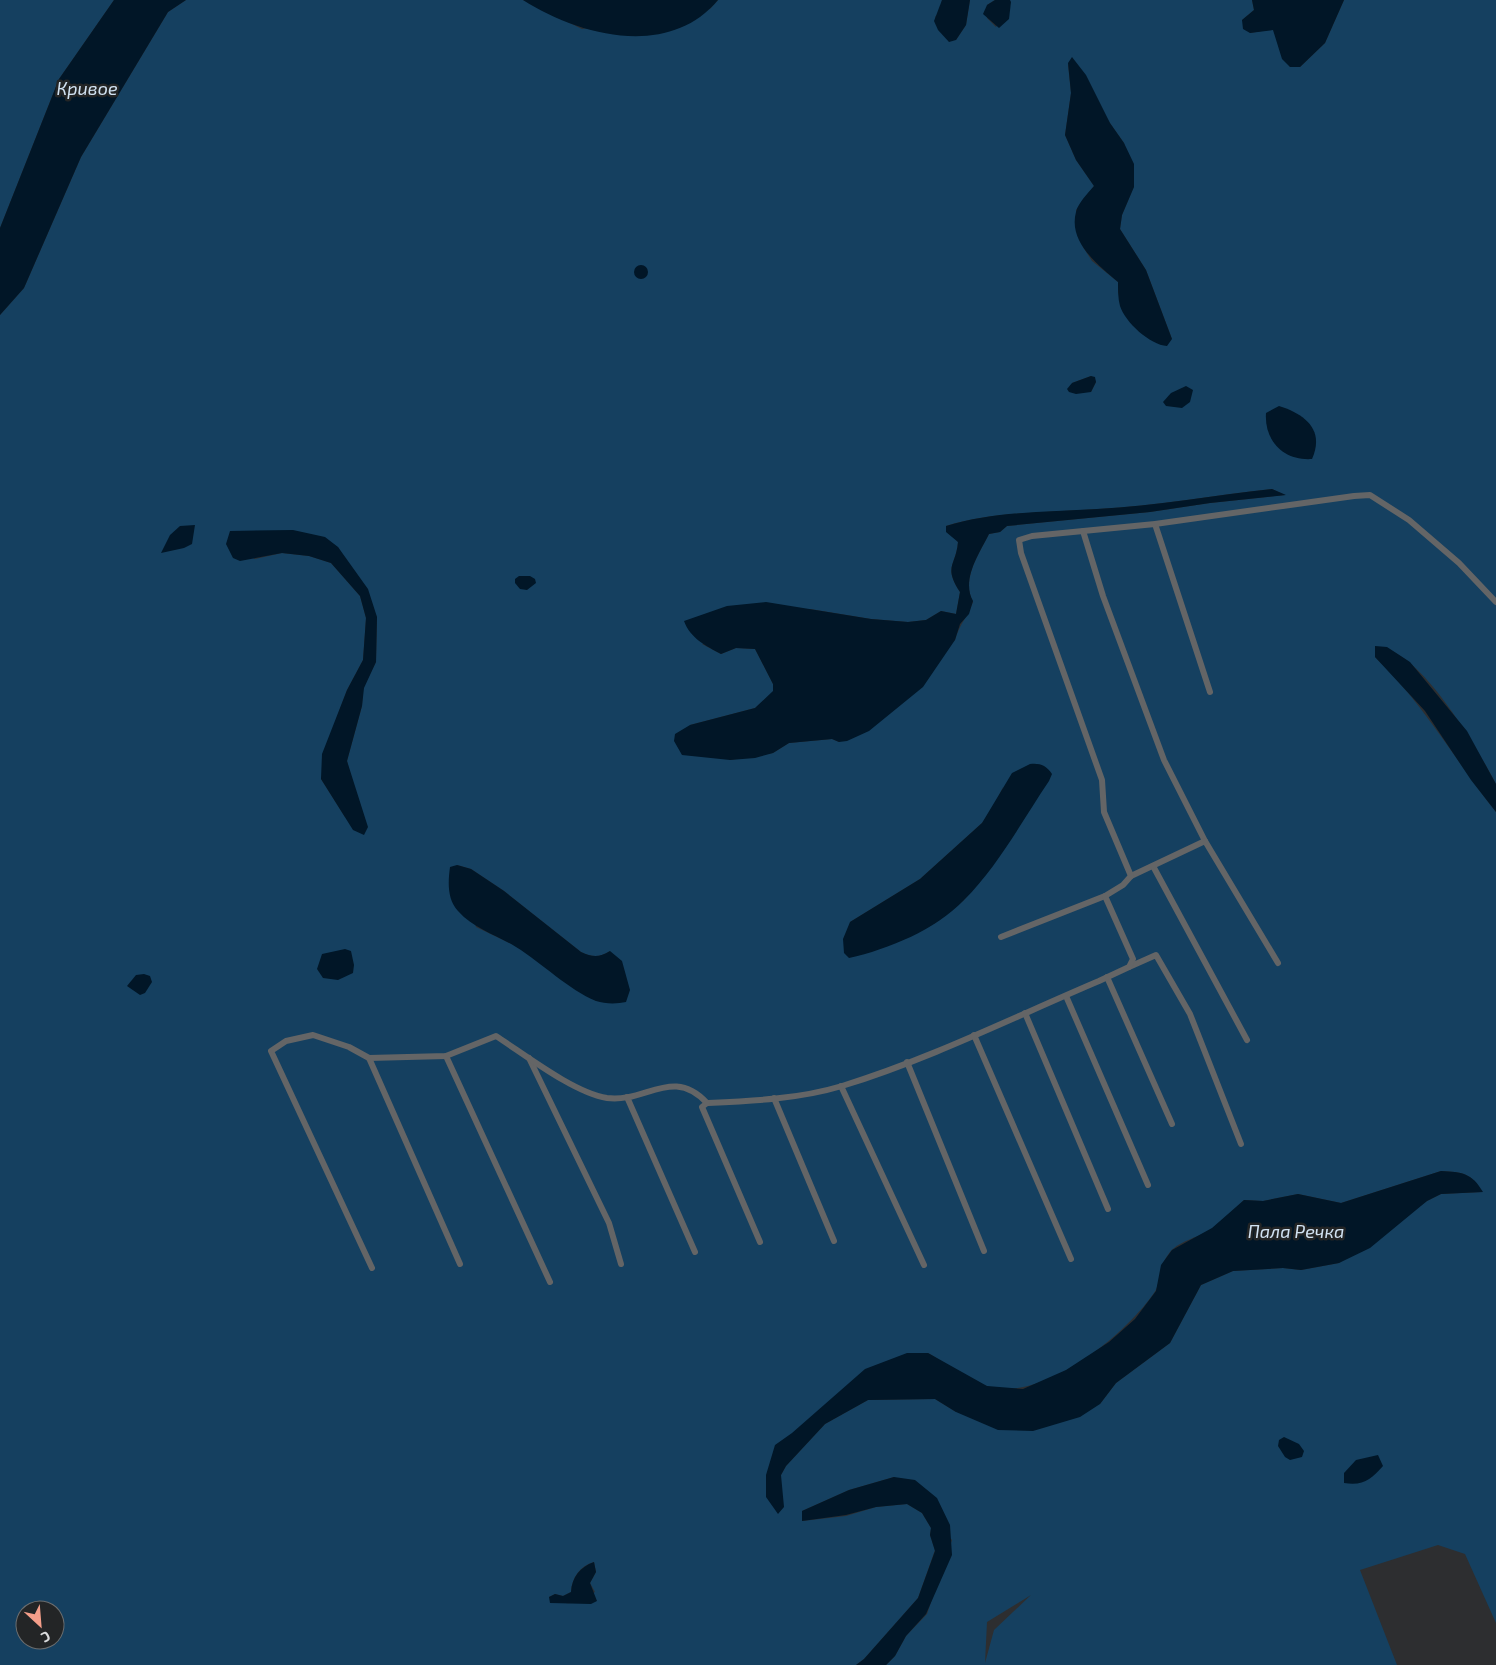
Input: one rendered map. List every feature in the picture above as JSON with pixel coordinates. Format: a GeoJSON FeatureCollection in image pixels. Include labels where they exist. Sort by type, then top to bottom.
{"type":"FeatureCollection","features":[{"type":"Feature","properties":{"kind":"street"},"geometry":{"type":"LineString","coordinates":[[1131,876],[1104,812],[1102,780],[1024,562],[1019,540],[1032,536],[1155,524],[1370,495],[1409,520],[1460,563],[1496,602]]}},
{"type":"Feature","properties":{"kind":"street"},"geometry":{"type":"LineString","coordinates":[[1155,524],[1210,692]]}},
{"type":"Feature","properties":{"kind":"street"},"geometry":{"type":"LineString","coordinates":[[1083,531],[1103,596],[1164,760],[1205,841],[1278,963]]}},
{"type":"Feature","properties":{"kind":"street"},"geometry":{"type":"LineString","coordinates":[[1001,937],[1105,896],[1123,885],[1131,876],[1205,841]]}},
{"type":"Feature","properties":{"kind":"street"},"geometry":{"type":"LineString","coordinates":[[1152,866],[1248,1040]]}},
{"type":"Feature","properties":{"kind":"street"},"geometry":{"type":"LineString","coordinates":[[1105,896],[1133,959],[1128,967]]}},
{"type":"Feature","properties":{"kind":"street"},"geometry":{"type":"LineString","coordinates":[[760,1242],[702,1107],[707,1103],[774,1098],[841,1086],[974,1035],[1156,955],[1190,1014],[1241,1144]]}},
{"type":"Feature","properties":{"kind":"street"},"geometry":{"type":"LineString","coordinates":[[1107,977],[1172,1124]]}},
{"type":"Feature","properties":{"kind":"street"},"geometry":{"type":"LineString","coordinates":[[1066,996],[1148,1185]]}},
{"type":"Feature","properties":{"kind":"street"},"geometry":{"type":"LineString","coordinates":[[1025,1013],[1108,1209]]}},
{"type":"Feature","properties":{"kind":"street"},"geometry":{"type":"LineString","coordinates":[[372,1268],[271,1051],[286,1041],[313,1035],[350,1047],[369,1058],[446,1056],[496,1036],[567,1082],[607,1098],[627,1097],[671,1086],[684,1086],[697,1092],[707,1103]]}},
{"type":"Feature","properties":{"kind":"street"},"geometry":{"type":"LineString","coordinates":[[974,1035],[1071,1259]]}},
{"type":"Feature","properties":{"kind":"street"},"geometry":{"type":"LineString","coordinates":[[446,1056],[550,1282]]}},
{"type":"Feature","properties":{"kind":"street"},"geometry":{"type":"LineString","coordinates":[[528,1056],[609,1223],[621,1264]]}},
{"type":"Feature","properties":{"kind":"street"},"geometry":{"type":"LineString","coordinates":[[369,1058],[460,1264]]}},
{"type":"Feature","properties":{"kind":"street"},"geometry":{"type":"LineString","coordinates":[[907,1062],[984,1251]]}},
{"type":"Feature","properties":{"kind":"street"},"geometry":{"type":"LineString","coordinates":[[841,1086],[924,1265]]}},
{"type":"Feature","properties":{"kind":"street"},"geometry":{"type":"LineString","coordinates":[[627,1097],[695,1252]]}},
{"type":"Feature","properties":{"kind":"street"},"geometry":{"type":"LineString","coordinates":[[774,1098],[834,1241]]}},
{"type":"Feature","properties":{"kind":"shaded area"},"geometry":{"type":"Polygon","coordinates":[[[0,0],[114,0],[59,79],[0,228],[0,0]]]}},
{"type":"Feature","properties":{"kind":"shaded area"},"geometry":{"type":"Polygon","coordinates":[[[186,0],[523,0],[582,29],[710,9],[718,0],[942,0],[940,12],[935,17],[956,40],[966,25],[970,0],[995,0],[987,5],[987,18],[996,27],[1010,0],[1252,0],[1254,10],[1242,20],[1250,33],[1273,29],[1290,67],[1300,67],[1325,43],[1344,0],[1496,0],[1496,784],[1461,725],[1428,680],[1410,663],[1392,651],[1375,647],[1375,657],[1424,713],[1496,812],[1496,1623],[1465,1554],[1438,1545],[1360,1570],[1397,1665],[886,1665],[895,1656],[906,1636],[927,1614],[952,1540],[894,1477],[849,1490],[802,1511],[802,1521],[846,1516],[876,1507],[907,1504],[922,1513],[931,1528],[930,1535],[935,1550],[918,1598],[864,1659],[856,1665],[0,1665],[0,315],[24,288],[81,157],[168,12],[186,0]],[[1068,64],[1071,93],[1065,135],[1076,160],[1094,186],[1076,210],[1083,247],[1092,261],[1118,282],[1118,293],[1172,339],[1146,270],[1120,229],[1122,215],[1134,186],[1124,143],[1068,64]],[[1091,376],[1072,383],[1091,392],[1096,382],[1091,376]],[[1272,489],[1120,508],[1002,515],[946,526],[958,542],[951,571],[960,592],[956,614],[941,611],[926,620],[908,622],[871,619],[810,609],[702,644],[721,654],[736,648],[755,649],[773,684],[773,692],[755,708],[690,725],[730,760],[773,753],[789,743],[832,739],[839,742],[955,640],[973,602],[970,593],[970,576],[976,558],[989,534],[1000,532],[1007,526],[1150,512],[1285,495],[1272,489]],[[226,544],[255,559],[282,553],[309,556],[331,563],[360,596],[366,618],[363,660],[347,690],[337,717],[321,779],[345,817],[355,791],[347,761],[362,706],[363,688],[376,662],[377,617],[338,547],[226,544]],[[1003,787],[992,810],[982,823],[920,879],[850,922],[934,924],[963,901],[980,882],[1003,787]],[[457,865],[476,927],[516,946],[596,1001],[610,951],[596,956],[581,952],[504,891],[471,869],[457,865]],[[1441,1171],[1341,1203],[1298,1194],[1263,1201],[1244,1200],[1213,1228],[1174,1248],[1170,1252],[1161,1269],[1154,1293],[1141,1310],[1103,1346],[1056,1376],[1032,1385],[1009,1389],[980,1384],[928,1353],[775,1446],[781,1475],[786,1466],[825,1424],[868,1400],[935,1399],[956,1412],[1100,1404],[1116,1383],[1170,1343],[1201,1285],[1233,1271],[1283,1268],[1301,1270],[1339,1263],[1427,1201],[1441,1194],[1482,1192],[1470,1177],[1461,1173],[1441,1171]],[[594,1562],[581,1569],[575,1577],[571,1592],[563,1596],[555,1594],[549,1597],[562,1602],[572,1603],[595,1592],[590,1583],[596,1572],[594,1562]],[[1031,1595],[987,1622],[985,1663],[994,1630],[1031,1595]]]}},
{"type":"Feature","properties":{"kind":"water","name":"Кривое"},"geometry":{"type":"Polygon","coordinates":[[[114,0],[186,0],[168,12],[81,157],[24,288],[0,315],[0,228],[59,79],[114,0]]]}},
{"type":"Feature","properties":{"kind":"water"},"geometry":{"type":"Polygon","coordinates":[[[523,0],[718,0],[698,18],[675,30],[650,35],[623,36],[596,31],[570,23],[545,13],[523,0]]]}},
{"type":"Feature","properties":{"kind":"water"},"geometry":{"type":"Polygon","coordinates":[[[942,0],[970,0],[966,25],[956,40],[949,42],[938,30],[934,21],[942,0]]]}},
{"type":"Feature","properties":{"kind":"water"},"geometry":{"type":"Polygon","coordinates":[[[995,0],[1010,0],[1011,2],[1009,19],[999,28],[983,14],[987,5],[995,0]]]}},
{"type":"Feature","properties":{"kind":"water"},"geometry":{"type":"Polygon","coordinates":[[[1252,0],[1344,0],[1325,43],[1300,67],[1290,67],[1282,59],[1273,30],[1250,33],[1243,29],[1242,20],[1254,10],[1252,0]]]}},
{"type":"Feature","properties":{"kind":"water"},"geometry":{"type":"Polygon","coordinates":[[[1072,57],[1086,75],[1110,123],[1124,143],[1134,164],[1134,187],[1122,215],[1120,229],[1146,270],[1172,339],[1167,346],[1153,342],[1139,332],[1127,319],[1120,306],[1118,282],[1086,252],[1076,233],[1077,209],[1094,186],[1076,160],[1065,135],[1071,93],[1068,63],[1072,57]]]}},
{"type":"Feature","properties":{"kind":"water"},"geometry":{"type":"Polygon","coordinates":[[[638,265],[644,265],[648,272],[644,279],[638,279],[634,275],[634,269],[638,265]]]}},
{"type":"Feature","properties":{"kind":"water"},"geometry":{"type":"Polygon","coordinates":[[[1091,376],[1095,377],[1096,382],[1091,392],[1076,394],[1069,392],[1067,389],[1072,383],[1091,376]]]}},
{"type":"Feature","properties":{"kind":"water"},"geometry":{"type":"Polygon","coordinates":[[[1186,386],[1193,390],[1190,402],[1182,408],[1166,406],[1163,402],[1171,393],[1186,386]]]}},
{"type":"Feature","properties":{"kind":"water"},"geometry":{"type":"Polygon","coordinates":[[[1279,406],[1297,414],[1310,425],[1316,440],[1312,459],[1293,457],[1285,453],[1272,440],[1266,423],[1266,413],[1279,406]]]}},
{"type":"Feature","properties":{"kind":"water"},"geometry":{"type":"Polygon","coordinates":[[[1272,489],[1286,495],[1150,512],[1007,526],[1000,532],[989,534],[976,558],[969,584],[973,601],[969,614],[960,624],[955,640],[923,687],[869,731],[847,741],[839,742],[832,739],[789,743],[773,753],[755,758],[730,760],[682,755],[674,741],[675,734],[690,725],[755,708],[773,691],[773,684],[755,649],[736,648],[721,654],[694,637],[684,621],[727,606],[766,602],[871,619],[908,622],[926,620],[941,611],[956,614],[960,592],[951,571],[958,542],[946,532],[946,526],[983,517],[1119,508],[1272,489]]]}},
{"type":"Feature","properties":{"kind":"water"},"geometry":{"type":"Polygon","coordinates":[[[195,525],[192,544],[184,548],[161,553],[170,535],[180,526],[195,525]]]}},
{"type":"Feature","properties":{"kind":"water"},"geometry":{"type":"Polygon","coordinates":[[[293,530],[325,537],[338,547],[368,589],[377,617],[376,662],[364,688],[362,706],[347,761],[368,827],[364,835],[353,830],[321,779],[322,754],[347,690],[363,660],[366,618],[360,596],[331,563],[309,556],[282,553],[240,561],[233,558],[226,544],[230,531],[293,530]]]}},
{"type":"Feature","properties":{"kind":"water"},"geometry":{"type":"Polygon","coordinates":[[[519,576],[530,576],[535,579],[536,583],[527,590],[520,589],[515,583],[515,579],[519,576]]]}},
{"type":"Feature","properties":{"kind":"water"},"geometry":{"type":"Polygon","coordinates":[[[1375,646],[1387,647],[1410,662],[1467,731],[1496,784],[1496,812],[1471,780],[1425,711],[1375,657],[1375,646]]]}},
{"type":"Feature","properties":{"kind":"water"},"geometry":{"type":"Polygon","coordinates":[[[1030,764],[1040,764],[1047,768],[1052,774],[1049,781],[999,858],[964,900],[952,911],[911,937],[849,958],[844,953],[843,939],[850,922],[920,879],[982,823],[1012,773],[1030,764]]]}},
{"type":"Feature","properties":{"kind":"water"},"geometry":{"type":"Polygon","coordinates":[[[457,865],[471,869],[504,891],[581,952],[596,956],[610,951],[622,961],[630,990],[626,1002],[603,1003],[586,996],[516,947],[471,923],[454,906],[450,896],[450,867],[457,865]]]}},
{"type":"Feature","properties":{"kind":"water"},"geometry":{"type":"Polygon","coordinates":[[[345,949],[351,951],[354,965],[353,973],[338,980],[323,978],[317,969],[322,954],[345,949]]]}},
{"type":"Feature","properties":{"kind":"water"},"geometry":{"type":"Polygon","coordinates":[[[144,974],[150,976],[152,982],[145,993],[140,995],[127,986],[136,975],[144,974]]]}},
{"type":"Feature","properties":{"kind":"water","name":"Пала Речка"},"geometry":{"type":"Polygon","coordinates":[[[1441,1171],[1461,1173],[1470,1177],[1483,1192],[1441,1194],[1427,1201],[1370,1248],[1339,1263],[1301,1270],[1283,1268],[1233,1271],[1201,1285],[1170,1343],[1116,1383],[1100,1404],[1080,1417],[1033,1431],[998,1430],[956,1412],[935,1399],[868,1400],[825,1424],[786,1466],[781,1475],[784,1507],[778,1514],[766,1497],[766,1475],[775,1445],[792,1433],[865,1369],[907,1353],[928,1353],[987,1386],[1023,1389],[1066,1370],[1109,1342],[1135,1319],[1156,1291],[1161,1265],[1172,1250],[1212,1228],[1244,1200],[1263,1201],[1298,1194],[1341,1203],[1441,1171]]]}},
{"type":"Feature","properties":{"kind":"water"},"geometry":{"type":"Polygon","coordinates":[[[1284,1437],[1299,1444],[1304,1451],[1302,1457],[1290,1460],[1285,1457],[1278,1446],[1279,1440],[1284,1437]]]}},
{"type":"Feature","properties":{"kind":"water"},"geometry":{"type":"Polygon","coordinates":[[[1378,1455],[1383,1466],[1375,1475],[1362,1482],[1344,1483],[1344,1473],[1356,1460],[1378,1455]]]}},
{"type":"Feature","properties":{"kind":"water"},"geometry":{"type":"Polygon","coordinates":[[[894,1477],[915,1480],[937,1498],[950,1525],[952,1555],[926,1614],[906,1636],[895,1656],[886,1665],[856,1665],[864,1659],[918,1598],[935,1551],[930,1535],[931,1528],[922,1513],[907,1504],[876,1507],[846,1515],[802,1521],[802,1511],[849,1490],[894,1477]]]}},
{"type":"Feature","properties":{"kind":"water"},"geometry":{"type":"Polygon","coordinates":[[[594,1562],[596,1572],[590,1583],[597,1601],[591,1604],[550,1603],[549,1597],[555,1594],[563,1596],[571,1592],[573,1582],[578,1573],[594,1562]]]}}]}
